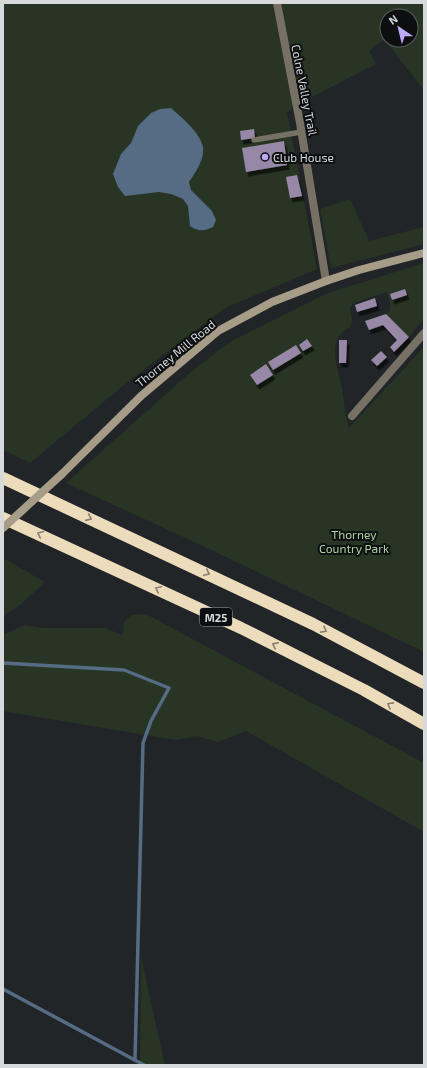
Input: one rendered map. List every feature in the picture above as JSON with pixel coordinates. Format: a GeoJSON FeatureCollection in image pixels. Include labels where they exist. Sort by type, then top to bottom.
{"type":"FeatureCollection","features":[{"type":"Feature","properties":{"kind":"highway"},"geometry":{"type":"LineString","coordinates":[[3,478],[313,624],[424,683]]}},
{"type":"Feature","properties":{"kind":"highway","name":"M25"},"geometry":{"type":"LineString","coordinates":[[3,518],[275,645],[364,690],[424,724]]}},
{"type":"Feature","properties":{"kind":"street","name":"Colne Valley Trail"},"geometry":{"type":"LineString","coordinates":[[277,3],[301,132],[325,279]]}},
{"type":"Feature","properties":{"kind":"street","name":"Thorney Mill Road"},"geometry":{"type":"LineString","coordinates":[[3,528],[62,474],[141,396],[218,331],[272,302],[325,279],[424,253]]}},
{"type":"Feature","properties":{"kind":"street"},"geometry":{"type":"LineString","coordinates":[[352,416],[424,333]]}},
{"type":"Feature","properties":{"kind":"lane"},"geometry":{"type":"LineString","coordinates":[[254,140],[301,132]]}},
{"type":"Feature","properties":{"kind":"green space"},"geometry":{"type":"Polygon","coordinates":[[[3,3],[424,3],[424,90],[391,48],[419,48],[419,8],[379,8],[379,43],[369,51],[376,64],[300,103],[287,112],[317,269],[225,308],[130,380],[30,463],[3,450],[3,3]]]}},
{"type":"Feature","properties":{"kind":"green space"},"geometry":{"type":"Polygon","coordinates":[[[350,199],[369,241],[424,227],[424,244],[331,268],[320,209],[350,199]]]}},
{"type":"Feature","properties":{"kind":"green space","name":"Thorney Country Park"},"geometry":{"type":"Polygon","coordinates":[[[424,263],[424,319],[409,337],[386,314],[390,310],[390,302],[387,292],[354,303],[350,307],[352,321],[351,327],[343,332],[338,338],[335,354],[349,428],[424,347],[424,652],[205,547],[66,483],[192,371],[230,342],[328,293],[424,263]]]}},
{"type":"Feature","properties":{"kind":"green space"},"geometry":{"type":"Polygon","coordinates":[[[3,558],[45,582],[20,605],[3,616],[3,558]]]}},
{"type":"Feature","properties":{"kind":"green space"},"geometry":{"type":"Polygon","coordinates":[[[146,614],[424,763],[424,832],[246,731],[218,742],[197,736],[176,740],[3,711],[3,635],[25,625],[43,628],[104,628],[123,635],[124,622],[132,615],[146,614]]]}},
{"type":"Feature","properties":{"kind":"green space"},"geometry":{"type":"Polygon","coordinates":[[[141,957],[165,1065],[140,1065],[141,957]]]}},
{"type":"Feature","properties":{"kind":"water"},"geometry":{"type":"Polygon","coordinates":[[[171,108],[194,131],[203,147],[201,161],[189,182],[191,190],[212,211],[216,220],[213,227],[207,229],[199,230],[190,226],[188,206],[183,199],[171,194],[159,192],[125,196],[118,187],[113,174],[121,154],[131,143],[138,126],[151,113],[160,109],[171,108]]]}},
{"type":"Feature","properties":{"kind":"building"},"geometry":{"type":"Polygon","coordinates":[[[254,129],[255,138],[241,140],[240,131],[254,129]]]}},
{"type":"Feature","properties":{"kind":"building","name":"Club House"},"geometry":{"type":"Polygon","coordinates":[[[284,141],[287,165],[246,172],[242,148],[284,141]]]}},
{"type":"Feature","properties":{"kind":"building"},"geometry":{"type":"Polygon","coordinates":[[[297,175],[302,196],[290,198],[286,177],[297,175]]]}},
{"type":"Feature","properties":{"kind":"building"},"geometry":{"type":"Polygon","coordinates":[[[405,289],[407,295],[392,300],[390,294],[405,289]]]}},
{"type":"Feature","properties":{"kind":"building"},"geometry":{"type":"Polygon","coordinates":[[[375,298],[377,306],[357,312],[355,305],[375,298]]]}},
{"type":"Feature","properties":{"kind":"building"},"geometry":{"type":"Polygon","coordinates":[[[386,314],[409,337],[394,352],[390,347],[397,340],[383,325],[369,330],[365,321],[386,314]]]}},
{"type":"Feature","properties":{"kind":"building"},"geometry":{"type":"Polygon","coordinates":[[[307,339],[312,346],[303,351],[299,345],[307,339]]]}},
{"type":"Feature","properties":{"kind":"building"},"geometry":{"type":"Polygon","coordinates":[[[339,340],[347,340],[346,363],[339,363],[339,340]]]}},
{"type":"Feature","properties":{"kind":"building"},"geometry":{"type":"Polygon","coordinates":[[[296,345],[301,353],[273,370],[268,362],[296,345]]]}},
{"type":"Feature","properties":{"kind":"building"},"geometry":{"type":"Polygon","coordinates":[[[381,351],[387,357],[377,366],[371,360],[381,351]]]}},
{"type":"Feature","properties":{"kind":"building"},"geometry":{"type":"Polygon","coordinates":[[[266,364],[273,375],[257,385],[250,375],[266,364]]]}},
{"type":"Feature","properties":{"kind":"waterway"},"geometry":{"type":"LineString","coordinates":[[3,663],[124,670],[169,688],[151,721],[143,743],[135,1059]]}},
{"type":"Feature","properties":{"kind":"waterway"},"geometry":{"type":"LineString","coordinates":[[3,989],[144,1065]]}},
{"type":"Feature","properties":{"kind":"place","name":"Club House"},"geometry":{"type":"Point","coordinates":[265,157]}}]}
